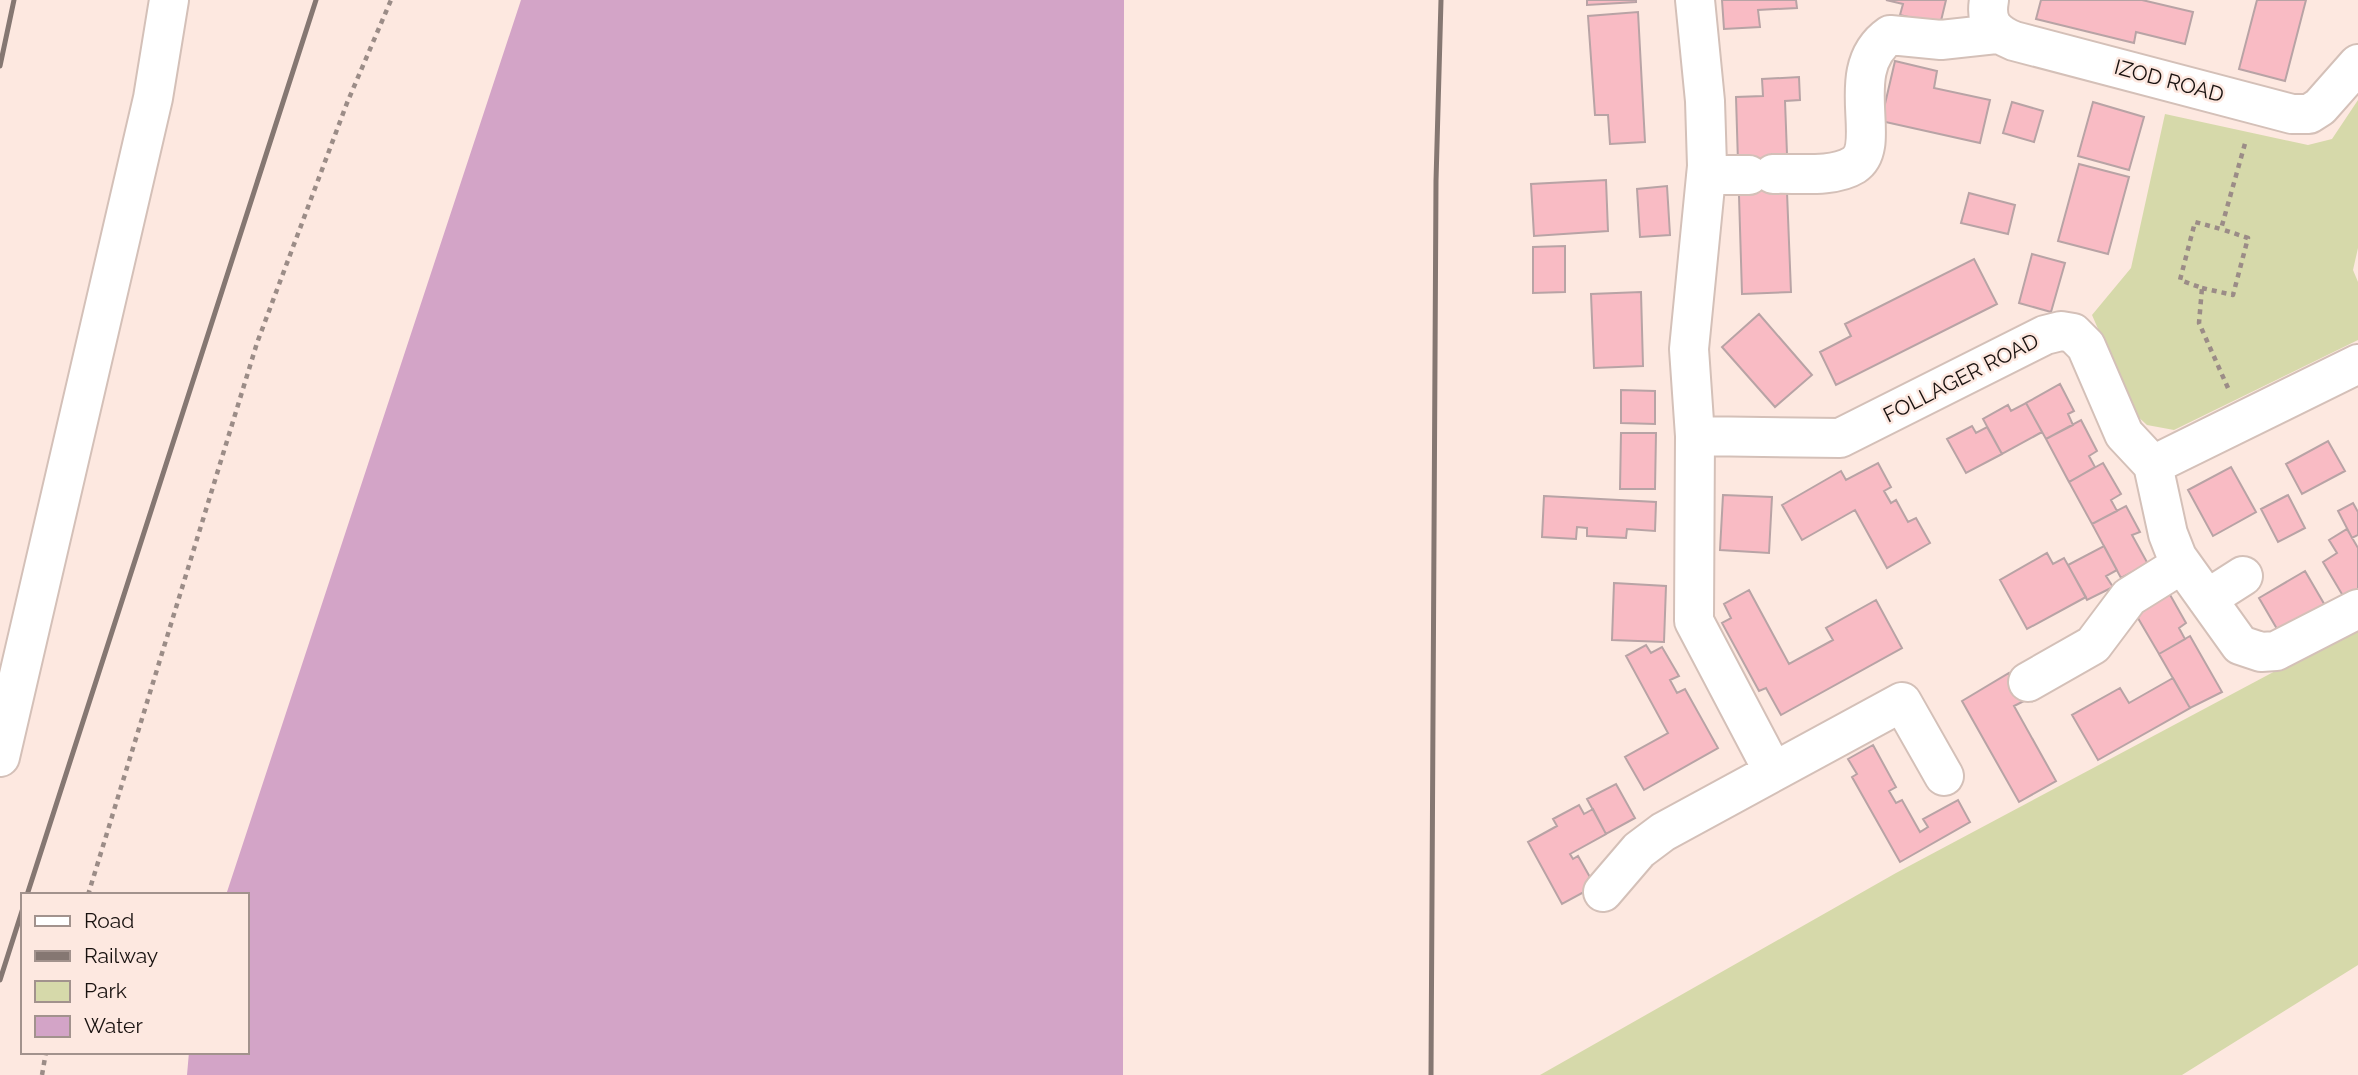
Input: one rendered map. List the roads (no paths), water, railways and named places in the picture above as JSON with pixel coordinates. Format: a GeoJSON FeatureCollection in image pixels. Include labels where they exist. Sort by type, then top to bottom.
{"type":"FeatureCollection","features":[{"type":"Feature","properties":{"kind":"street"},"geometry":{"type":"LineString","coordinates":[[0,757],[153,98],[169,0]]}},
{"type":"Feature","properties":{"kind":"street"},"geometry":{"type":"LineString","coordinates":[[1695,0],[1705,101],[1706,175],[1689,349],[1695,436],[1694,621],[1773,771]]}},
{"type":"Feature","properties":{"kind":"street"},"geometry":{"type":"LineString","coordinates":[[1706,175],[1833,172],[1853,165],[1862,158],[1867,129],[1863,103],[1865,73],[1876,45],[1890,35],[1941,40],[1993,17]]}},
{"type":"Feature","properties":{"kind":"street","name":"IZOD ROAD"},"geometry":{"type":"LineString","coordinates":[[1993,17],[2292,114],[2309,114],[2320,107],[2358,64]]}},
{"type":"Feature","properties":{"kind":"street","name":"FOLLAGER ROAD"},"geometry":{"type":"LineString","coordinates":[[1695,436],[1840,438],[2045,335],[2061,331],[2073,333],[2086,346],[2124,434],[2153,465]]}},
{"type":"Feature","properties":{"kind":"street"},"geometry":{"type":"LineString","coordinates":[[2358,364],[2153,465],[2168,534],[2182,564],[2240,645],[2261,652],[2276,651],[2358,609]]}},
{"type":"Feature","properties":{"kind":"street"},"geometry":{"type":"LineString","coordinates":[[2028,682],[2093,645],[2129,597],[2182,564]]}},
{"type":"Feature","properties":{"kind":"street"},"geometry":{"type":"LineString","coordinates":[[2207,599],[2243,576]]}},
{"type":"Feature","properties":{"kind":"street"},"geometry":{"type":"LineString","coordinates":[[1603,892],[1639,850],[1662,832],[1902,702],[1944,776]]}},
{"type":"Feature","properties":{"kind":"water"},"geometry":{"type":"Polygon","coordinates":[[[521,0],[1124,0],[1123,1075],[187,1075],[189,1054],[248,1054],[248,893],[227,893],[521,0]]]}},
{"type":"Feature","properties":{"kind":"railway"},"geometry":{"type":"LineString","coordinates":[[0,66],[14,0]]}},
{"type":"Feature","properties":{"kind":"railway"},"geometry":{"type":"LineString","coordinates":[[28,893],[316,0]]}},
{"type":"Feature","properties":{"kind":"railway"},"geometry":{"type":"LineString","coordinates":[[1431,1075],[1436,181],[1441,0]]}},
{"type":"Feature","properties":{"kind":"railway"},"geometry":{"type":"LineString","coordinates":[[0,980],[21,914]]}}]}
